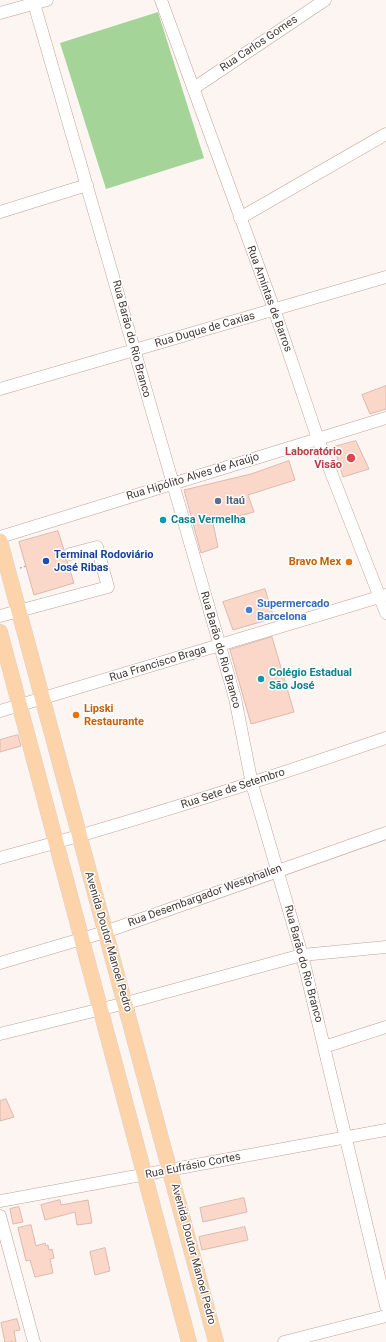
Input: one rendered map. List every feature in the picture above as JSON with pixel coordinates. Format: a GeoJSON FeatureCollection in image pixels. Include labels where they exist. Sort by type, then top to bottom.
{"type":"FeatureCollection","features":[{"type":"Feature","properties":{"kind":"main road","name":"Avenida Doutor Manoel Pedro"},"geometry":{"type":"LineString","coordinates":[[0,541],[79,837],[126,1003],[216,1342]]}},
{"type":"Feature","properties":{"kind":"main road"},"geometry":{"type":"LineString","coordinates":[[0,632],[189,1342]]}},
{"type":"Feature","properties":{"kind":"street"},"geometry":{"type":"LineString","coordinates":[[0,13],[33,1],[48,0]]}},
{"type":"Feature","properties":{"kind":"street","name":"Rua Amintas de Barros"},"geometry":{"type":"LineString","coordinates":[[161,0],[274,310],[318,439],[384,596],[386,612]]}},
{"type":"Feature","properties":{"kind":"street","name":"Rua Carlos Gomes"},"geometry":{"type":"LineString","coordinates":[[194,88],[325,0]]}},
{"type":"Feature","properties":{"kind":"street","name":"Rua Barão do Rio Branco"},"geometry":{"type":"LineString","coordinates":[[33,1],[87,185],[133,351],[235,698],[252,784],[302,955],[386,1306]]}},
{"type":"Feature","properties":{"kind":"street"},"geometry":{"type":"LineString","coordinates":[[240,218],[386,134]]}},
{"type":"Feature","properties":{"kind":"street"},"geometry":{"type":"LineString","coordinates":[[0,212],[87,185]]}},
{"type":"Feature","properties":{"kind":"street","name":"Rua Duque de Caxias"},"geometry":{"type":"LineString","coordinates":[[0,389],[386,277]]}},
{"type":"Feature","properties":{"kind":"street","name":"Rua Hipólito Alves de Araújo"},"geometry":{"type":"LineString","coordinates":[[0,537],[386,418]]}},
{"type":"Feature","properties":{"kind":"street"},"geometry":{"type":"LineString","coordinates":[[0,616],[108,587],[97,547],[70,554]]}},
{"type":"Feature","properties":{"kind":"street","name":"Rua Francisco Braga"},"geometry":{"type":"LineString","coordinates":[[0,711],[43,700],[219,644],[384,596]]}},
{"type":"Feature","properties":{"kind":"street","name":"Rua Sete de Setembro"},"geometry":{"type":"LineString","coordinates":[[0,858],[79,837],[252,784],[386,738]]}},
{"type":"Feature","properties":{"kind":"street","name":"Rua Desembargador Westphallen"},"geometry":{"type":"LineString","coordinates":[[0,963],[105,932],[277,870],[386,833]]}},
{"type":"Feature","properties":{"kind":"street"},"geometry":{"type":"LineString","coordinates":[[0,1034],[100,1008],[126,1003],[302,955],[386,947]]}},
{"type":"Feature","properties":{"kind":"street"},"geometry":{"type":"LineString","coordinates":[[324,1047],[386,1027]]}},
{"type":"Feature","properties":{"kind":"street","name":"Rua Eufrásio Cortes"},"geometry":{"type":"LineString","coordinates":[[0,1201],[144,1176],[386,1130]]}},
{"type":"Feature","properties":{"kind":"street"},"geometry":{"type":"LineString","coordinates":[[0,1216],[34,1342]]}},
{"type":"Feature","properties":{"kind":"street"},"geometry":{"type":"LineString","coordinates":[[284,1342],[386,1316]]}},
{"type":"Feature","properties":{"kind":"green space"},"geometry":{"type":"Polygon","coordinates":[[[158,12],[204,158],[106,189],[60,43],[158,12]]]}},
{"type":"Feature","properties":{"kind":"building"},"geometry":{"type":"Polygon","coordinates":[[[386,386],[386,409],[370,414],[362,395],[386,386]]]}},
{"type":"Feature","properties":{"kind":"building","name":"Laboratório Visão"},"geometry":{"type":"Polygon","coordinates":[[[356,441],[369,469],[343,477],[334,447],[356,441]]]}},
{"type":"Feature","properties":{"kind":"building","name":"Itaú"},"geometry":{"type":"Polygon","coordinates":[[[289,461],[295,480],[248,495],[254,512],[213,523],[218,547],[201,553],[184,490],[251,474],[289,461]]]}},
{"type":"Feature","properties":{"kind":"building","name":"Terminal Rodoviário José Ribas"},"geometry":{"type":"Polygon","coordinates":[[[58,531],[64,550],[63,556],[67,561],[74,583],[34,595],[19,542],[58,531]]]}},
{"type":"Feature","properties":{"kind":"building","name":"Supermercado Barcelona"},"geometry":{"type":"Polygon","coordinates":[[[265,589],[274,618],[233,630],[223,602],[265,589]]]}},
{"type":"Feature","properties":{"kind":"building","name":"Colégio Estadual São José"},"geometry":{"type":"Polygon","coordinates":[[[272,637],[294,712],[251,724],[230,650],[272,637]]]}},
{"type":"Feature","properties":{"kind":"building"},"geometry":{"type":"Polygon","coordinates":[[[18,735],[21,746],[0,752],[0,740],[18,735]]]}},
{"type":"Feature","properties":{"kind":"building"},"geometry":{"type":"Polygon","coordinates":[[[6,1099],[14,1117],[0,1121],[0,1101],[6,1099]]]}},
{"type":"Feature","properties":{"kind":"building"},"geometry":{"type":"Polygon","coordinates":[[[244,1198],[247,1212],[203,1222],[200,1208],[244,1198]]]}},
{"type":"Feature","properties":{"kind":"building"},"geometry":{"type":"Polygon","coordinates":[[[60,1200],[61,1205],[88,1200],[92,1223],[77,1225],[75,1212],[45,1220],[41,1205],[60,1200]]]}},
{"type":"Feature","properties":{"kind":"building"},"geometry":{"type":"Polygon","coordinates":[[[19,1207],[23,1222],[13,1224],[10,1209],[19,1207]]]}},
{"type":"Feature","properties":{"kind":"building"},"geometry":{"type":"Polygon","coordinates":[[[31,1225],[36,1246],[45,1243],[46,1246],[48,1245],[49,1250],[52,1249],[54,1258],[50,1259],[53,1273],[35,1277],[30,1260],[26,1261],[18,1228],[31,1225]]]}},
{"type":"Feature","properties":{"kind":"building"},"geometry":{"type":"Polygon","coordinates":[[[245,1227],[248,1240],[202,1250],[199,1237],[245,1227]]]}},
{"type":"Feature","properties":{"kind":"building"},"geometry":{"type":"Polygon","coordinates":[[[105,1248],[110,1271],[95,1275],[90,1252],[105,1248]]]}},
{"type":"Feature","properties":{"kind":"building"},"geometry":{"type":"Polygon","coordinates":[[[17,1319],[20,1330],[14,1331],[16,1342],[5,1342],[1,1323],[17,1319]]]}},
{"type":"Feature","properties":{"kind":"place","name":"Laboratório Visão"},"geometry":{"type":"Point","coordinates":[351,458]}},
{"type":"Feature","properties":{"kind":"place","name":"Itaú"},"geometry":{"type":"Point","coordinates":[218,501]}},
{"type":"Feature","properties":{"kind":"place","name":"Casa Vermelha"},"geometry":{"type":"Point","coordinates":[163,520]}},
{"type":"Feature","properties":{"kind":"place","name":"Terminal Rodoviário José Ribas"},"geometry":{"type":"Point","coordinates":[46,561]}},
{"type":"Feature","properties":{"kind":"place","name":"Bravo Mex"},"geometry":{"type":"Point","coordinates":[349,562]}},
{"type":"Feature","properties":{"kind":"place","name":"Supermercado Barcelona"},"geometry":{"type":"Point","coordinates":[249,610]}},
{"type":"Feature","properties":{"kind":"place","name":"Colégio Estadual São José"},"geometry":{"type":"Point","coordinates":[261,679]}},
{"type":"Feature","properties":{"kind":"place","name":"Lipski Restaurante"},"geometry":{"type":"Point","coordinates":[76,715]}}]}
